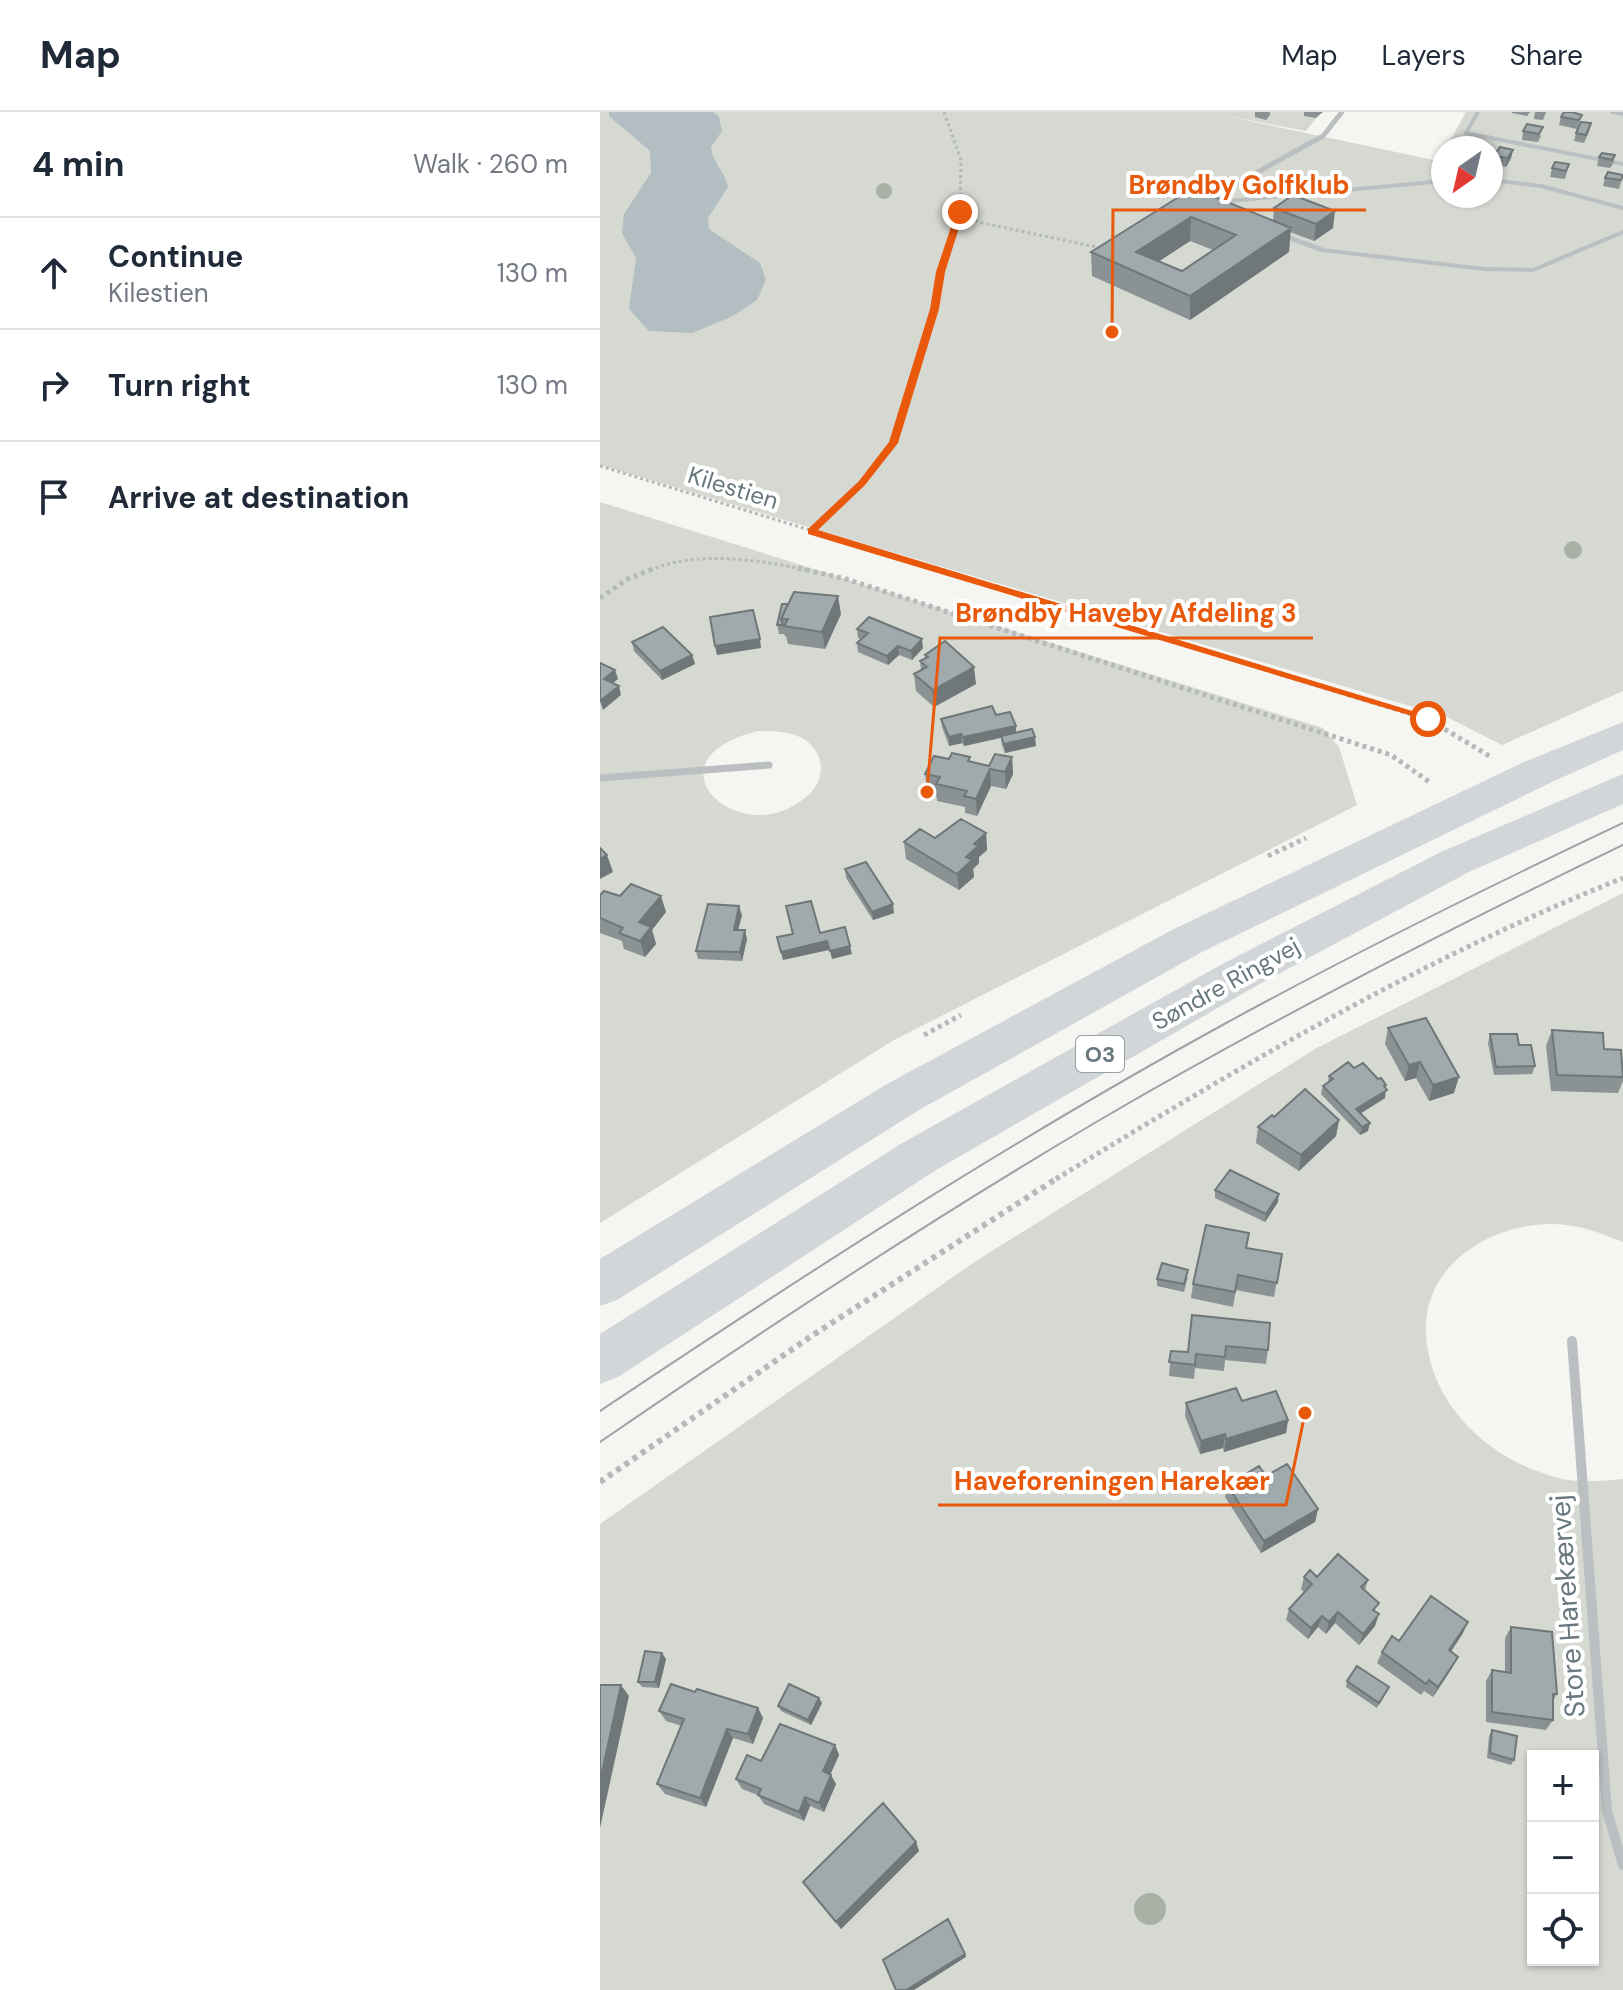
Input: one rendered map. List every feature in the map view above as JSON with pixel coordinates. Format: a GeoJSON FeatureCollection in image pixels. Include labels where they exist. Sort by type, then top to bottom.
{"type":"FeatureCollection","features":[{"type":"Feature","properties":{"kind":"main road","name":"O3"},"geometry":{"type":"LineString","coordinates":[[600,1285],[903,1097],[1187,941],[1538,772],[1623,735]]}},
{"type":"Feature","properties":{"kind":"main road","name":"Søndre Ringvej"},"geometry":{"type":"LineString","coordinates":[[600,1361],[920,1156],[1228,981],[1455,862],[1623,788]]}},
{"type":"Feature","properties":{"kind":"street"},"geometry":{"type":"LineString","coordinates":[[1200,204],[1323,136],[1342,112]]}},
{"type":"Feature","properties":{"kind":"street"},"geometry":{"type":"LineString","coordinates":[[1200,204],[1213,209]]}},
{"type":"Feature","properties":{"kind":"street"},"geometry":{"type":"LineString","coordinates":[[1268,230],[1322,250]]}},
{"type":"Feature","properties":{"kind":"street"},"geometry":{"type":"LineString","coordinates":[[600,778],[769,765]]}},
{"type":"Feature","properties":{"kind":"street","name":"Store Harekærvej"},"geometry":{"type":"LineString","coordinates":[[1572,1341],[1607,1811],[1623,1865]]}},
{"type":"Feature","properties":{"kind":"lane"},"geometry":{"type":"LineString","coordinates":[[1478,112],[1466,133],[1623,164]]}},
{"type":"Feature","properties":{"kind":"lane"},"geometry":{"type":"LineString","coordinates":[[1612,112],[1623,114]]}},
{"type":"Feature","properties":{"kind":"lane"},"geometry":{"type":"LineString","coordinates":[[1503,180],[1571,191],[1623,208]]}},
{"type":"Feature","properties":{"kind":"lane"},"geometry":{"type":"LineString","coordinates":[[1200,204],[1431,182]]}},
{"type":"Feature","properties":{"kind":"lane"},"geometry":{"type":"LineString","coordinates":[[1322,250],[1484,269],[1533,270],[1623,232]]}},
{"type":"Feature","properties":{"kind":"path"},"geometry":{"type":"LineString","coordinates":[[811,532],[862,483],[893,443],[935,309],[941,272],[960,212],[964,179],[959,142],[944,112]]}},
{"type":"Feature","properties":{"kind":"path"},"geometry":{"type":"LineString","coordinates":[[960,212],[978,222],[1100,249],[1112,242]]}},
{"type":"Feature","properties":{"kind":"path","name":"Kilestien"},"geometry":{"type":"LineString","coordinates":[[600,466],[1428,719],[1491,757]]}},
{"type":"Feature","properties":{"kind":"path"},"geometry":{"type":"LineString","coordinates":[[600,598],[630,577],[692,559],[729,557],[782,563],[846,579],[1391,755],[1432,783]]}},
{"type":"Feature","properties":{"kind":"path"},"geometry":{"type":"LineString","coordinates":[[600,1482],[682,1423],[1023,1196],[1310,1026],[1560,902],[1623,878]]}},
{"type":"Feature","properties":{"kind":"shaded area"},"geometry":{"type":"Polygon","coordinates":[[[600,112],[1321,112],[1306,131],[1222,115],[1431,160],[1431,208],[1503,208],[1503,136],[1453,136],[1466,112],[1623,112],[1623,691],[1502,745],[1447,717],[600,465],[600,112]]]}},
{"type":"Feature","properties":{"kind":"shaded area"},"geometry":{"type":"Polygon","coordinates":[[[609,112],[713,112],[719,117],[722,131],[711,147],[728,187],[708,218],[709,229],[760,263],[766,280],[757,300],[733,316],[692,333],[649,331],[629,309],[636,258],[622,233],[624,214],[651,173],[650,151],[609,116],[609,112]]]}},
{"type":"Feature","properties":{"kind":"shaded area"},"geometry":{"type":"Polygon","coordinates":[[[600,502],[1323,728],[1339,747],[1357,805],[894,1040],[600,1223],[600,502]],[[758,731],[723,744],[706,762],[704,780],[713,796],[731,809],[754,815],[780,812],[806,797],[814,789],[821,771],[818,754],[805,740],[786,733],[758,731]]]}},
{"type":"Feature","properties":{"kind":"shaded area"},"geometry":{"type":"Polygon","coordinates":[[[1623,893],[1623,1242],[1598,1232],[1562,1224],[1529,1226],[1484,1240],[1464,1253],[1435,1288],[1428,1310],[1426,1334],[1430,1361],[1439,1386],[1470,1428],[1490,1446],[1537,1471],[1562,1479],[1623,1479],[1623,1990],[600,1990],[600,1524],[973,1263],[1315,1049],[1623,893]]]}},
{"type":"Feature","properties":{"kind":"building"},"geometry":{"type":"Polygon","coordinates":[[[1564,112],[1582,115],[1579,120],[1561,117],[1564,112]]]}},
{"type":"Feature","properties":{"kind":"building"},"geometry":{"type":"Polygon","coordinates":[[[1581,122],[1591,123],[1586,135],[1576,133],[1581,122]]]}},
{"type":"Feature","properties":{"kind":"building"},"geometry":{"type":"Polygon","coordinates":[[[1527,124],[1543,127],[1539,134],[1523,131],[1527,124]]]}},
{"type":"Feature","properties":{"kind":"building"},"geometry":{"type":"Polygon","coordinates":[[[1503,148],[1513,150],[1507,158],[1503,157],[1503,148]]]}},
{"type":"Feature","properties":{"kind":"building"},"geometry":{"type":"Polygon","coordinates":[[[1602,153],[1615,155],[1612,160],[1599,157],[1602,153]]]}},
{"type":"Feature","properties":{"kind":"building"},"geometry":{"type":"Polygon","coordinates":[[[1555,162],[1569,164],[1566,171],[1552,168],[1555,162]]]}},
{"type":"Feature","properties":{"kind":"building"},"geometry":{"type":"Polygon","coordinates":[[[1608,172],[1623,175],[1621,180],[1605,178],[1608,172]]]}},
{"type":"Feature","properties":{"kind":"building"},"geometry":{"type":"Polygon","coordinates":[[[1193,188],[1291,228],[1190,296],[1091,252],[1193,188]],[[1191,217],[1136,252],[1182,271],[1236,235],[1191,217]]]}},
{"type":"Feature","properties":{"kind":"building"},"geometry":{"type":"Polygon","coordinates":[[[1293,195],[1335,211],[1316,224],[1274,208],[1293,195]]]}},
{"type":"Feature","properties":{"kind":"building"},"geometry":{"type":"Polygon","coordinates":[[[794,592],[838,596],[822,632],[784,626],[788,619],[781,619],[794,592]]]}},
{"type":"Feature","properties":{"kind":"building"},"geometry":{"type":"Polygon","coordinates":[[[782,604],[788,604],[781,619],[783,625],[777,625],[782,604]]]}},
{"type":"Feature","properties":{"kind":"building"},"geometry":{"type":"Polygon","coordinates":[[[753,610],[760,639],[715,646],[710,617],[753,610]]]}},
{"type":"Feature","properties":{"kind":"building"},"geometry":{"type":"Polygon","coordinates":[[[869,617],[922,639],[911,651],[898,646],[887,656],[857,643],[868,633],[857,629],[869,617]]]}},
{"type":"Feature","properties":{"kind":"building"},"geometry":{"type":"Polygon","coordinates":[[[663,627],[692,655],[660,671],[632,642],[663,627]]]}},
{"type":"Feature","properties":{"kind":"building"},"geometry":{"type":"Polygon","coordinates":[[[945,641],[974,667],[933,690],[914,674],[927,667],[920,661],[928,657],[925,655],[945,641]]]}},
{"type":"Feature","properties":{"kind":"building"},"geometry":{"type":"Polygon","coordinates":[[[600,663],[615,670],[604,679],[619,686],[600,701],[600,663]]]}},
{"type":"Feature","properties":{"kind":"building"},"geometry":{"type":"Polygon","coordinates":[[[992,706],[996,715],[1010,712],[1016,726],[949,737],[941,719],[992,706]]]}},
{"type":"Feature","properties":{"kind":"building"},"geometry":{"type":"Polygon","coordinates":[[[1032,729],[1035,737],[1004,744],[1001,736],[1032,729]]]}},
{"type":"Feature","properties":{"kind":"building"},"geometry":{"type":"Polygon","coordinates":[[[952,753],[989,766],[995,754],[1012,757],[1005,772],[990,769],[976,799],[964,796],[967,791],[936,784],[940,777],[925,774],[934,756],[949,759],[952,753]]]}},
{"type":"Feature","properties":{"kind":"building"},"geometry":{"type":"Polygon","coordinates":[[[961,819],[986,833],[966,857],[972,860],[957,874],[904,842],[920,829],[935,838],[961,819]]]}},
{"type":"Feature","properties":{"kind":"building"},"geometry":{"type":"Polygon","coordinates":[[[866,862],[893,904],[872,912],[845,869],[866,862]]]}},
{"type":"Feature","properties":{"kind":"building"},"geometry":{"type":"Polygon","coordinates":[[[631,884],[661,896],[639,922],[651,927],[640,941],[619,933],[623,928],[600,918],[600,895],[604,891],[620,896],[631,884]]]}},
{"type":"Feature","properties":{"kind":"building"},"geometry":{"type":"Polygon","coordinates":[[[811,901],[820,933],[845,927],[850,946],[830,951],[827,941],[781,952],[777,937],[793,934],[786,906],[811,901]]]}},
{"type":"Feature","properties":{"kind":"building"},"geometry":{"type":"Polygon","coordinates":[[[708,904],[739,906],[734,930],[745,930],[740,952],[696,951],[708,904]]]}},
{"type":"Feature","properties":{"kind":"building"},"geometry":{"type":"Polygon","coordinates":[[[1426,1018],[1459,1077],[1433,1085],[1420,1062],[1409,1065],[1388,1028],[1426,1018]]]}},
{"type":"Feature","properties":{"kind":"building"},"geometry":{"type":"Polygon","coordinates":[[[1552,1030],[1603,1033],[1604,1049],[1621,1050],[1623,1077],[1557,1075],[1552,1030]]]}},
{"type":"Feature","properties":{"kind":"building"},"geometry":{"type":"Polygon","coordinates":[[[1490,1034],[1517,1034],[1519,1045],[1531,1045],[1535,1066],[1496,1067],[1490,1034]]]}},
{"type":"Feature","properties":{"kind":"building"},"geometry":{"type":"Polygon","coordinates":[[[1348,1062],[1354,1068],[1363,1063],[1386,1085],[1387,1090],[1356,1109],[1370,1123],[1362,1127],[1323,1086],[1333,1079],[1329,1076],[1348,1062]]]}},
{"type":"Feature","properties":{"kind":"building"},"geometry":{"type":"Polygon","coordinates":[[[1305,1089],[1339,1120],[1301,1155],[1258,1127],[1305,1089]]]}},
{"type":"Feature","properties":{"kind":"building"},"geometry":{"type":"Polygon","coordinates":[[[1230,1170],[1279,1194],[1266,1214],[1215,1190],[1230,1170]]]}},
{"type":"Feature","properties":{"kind":"building"},"geometry":{"type":"Polygon","coordinates":[[[1206,1225],[1249,1233],[1246,1248],[1282,1254],[1277,1283],[1238,1275],[1235,1292],[1193,1284],[1206,1225]]]}},
{"type":"Feature","properties":{"kind":"building"},"geometry":{"type":"Polygon","coordinates":[[[1162,1263],[1188,1270],[1184,1284],[1157,1279],[1162,1263]]]}},
{"type":"Feature","properties":{"kind":"building"},"geometry":{"type":"Polygon","coordinates":[[[1192,1315],[1270,1323],[1268,1350],[1226,1346],[1225,1357],[1196,1354],[1195,1365],[1169,1362],[1171,1351],[1188,1352],[1192,1315]]]}},
{"type":"Feature","properties":{"kind":"building"},"geometry":{"type":"Polygon","coordinates":[[[1236,1388],[1242,1401],[1276,1391],[1288,1420],[1226,1439],[1225,1434],[1201,1441],[1186,1403],[1236,1388]]]}},
{"type":"Feature","properties":{"kind":"building"},"geometry":{"type":"Polygon","coordinates":[[[1287,1464],[1318,1509],[1264,1541],[1227,1485],[1259,1466],[1266,1476],[1287,1464]]]}},
{"type":"Feature","properties":{"kind":"building"},"geometry":{"type":"Polygon","coordinates":[[[1338,1554],[1368,1580],[1361,1587],[1379,1603],[1373,1610],[1379,1614],[1363,1634],[1338,1612],[1329,1622],[1322,1616],[1311,1628],[1289,1609],[1312,1584],[1304,1577],[1310,1570],[1317,1577],[1338,1554]]]}},
{"type":"Feature","properties":{"kind":"building"},"geometry":{"type":"Polygon","coordinates":[[[1431,1596],[1468,1622],[1449,1650],[1458,1657],[1438,1687],[1429,1680],[1426,1684],[1382,1652],[1392,1636],[1399,1641],[1431,1596]]]}},
{"type":"Feature","properties":{"kind":"building"},"geometry":{"type":"Polygon","coordinates":[[[1511,1627],[1552,1632],[1557,1694],[1553,1694],[1553,1720],[1492,1712],[1492,1670],[1511,1673],[1511,1627]]]}},
{"type":"Feature","properties":{"kind":"building"},"geometry":{"type":"Polygon","coordinates":[[[645,1651],[662,1653],[655,1682],[638,1682],[645,1651]]]}},
{"type":"Feature","properties":{"kind":"building"},"geometry":{"type":"Polygon","coordinates":[[[1357,1666],[1389,1687],[1379,1703],[1347,1681],[1357,1666]]]}},
{"type":"Feature","properties":{"kind":"building"},"geometry":{"type":"Polygon","coordinates":[[[671,1684],[758,1708],[748,1734],[727,1729],[700,1798],[657,1784],[684,1719],[659,1711],[671,1684]]]}},
{"type":"Feature","properties":{"kind":"building"},"geometry":{"type":"Polygon","coordinates":[[[789,1684],[819,1698],[808,1720],[778,1706],[789,1684]]]}},
{"type":"Feature","properties":{"kind":"building"},"geometry":{"type":"Polygon","coordinates":[[[600,1685],[621,1685],[600,1781],[600,1685]]]}},
{"type":"Feature","properties":{"kind":"building"},"geometry":{"type":"Polygon","coordinates":[[[780,1724],[835,1745],[823,1771],[831,1775],[819,1803],[805,1797],[799,1812],[758,1795],[761,1789],[736,1779],[747,1755],[761,1761],[780,1724]]]}},
{"type":"Feature","properties":{"kind":"building"},"geometry":{"type":"Polygon","coordinates":[[[1492,1730],[1517,1736],[1514,1760],[1490,1753],[1492,1730]]]}},
{"type":"Feature","properties":{"kind":"building"},"geometry":{"type":"Polygon","coordinates":[[[883,1803],[916,1842],[836,1922],[803,1882],[883,1803]]]}},
{"type":"Feature","properties":{"kind":"building"},"geometry":{"type":"Polygon","coordinates":[[[948,1919],[965,1954],[906,1990],[896,1990],[883,1960],[948,1919]]]}},
{"type":"Feature","properties":{"kind":"tram line"},"geometry":{"type":"LineString","coordinates":[[600,1411],[910,1209],[1147,1067],[1375,944],[1623,823]]}},
{"type":"Feature","properties":{"kind":"tram line"},"geometry":{"type":"LineString","coordinates":[[600,1442],[846,1277],[1098,1121],[1358,978],[1623,845]]}},
{"type":"Feature","properties":{"kind":"place","name":"Brøndby Golfklub"},"geometry":{"type":"Point","coordinates":[1112,332]}},
{"type":"Feature","properties":{"kind":"place","name":"Brøndby Haveby Afdeling 3"},"geometry":{"type":"Point","coordinates":[927,792]}},
{"type":"Feature","properties":{"kind":"place","name":"Haveforeningen Harekær"},"geometry":{"type":"Point","coordinates":[1305,1413]}},
{"type":"Feature","properties":{"kind":"route"},"geometry":{"type":"LineString","coordinates":[[960,212],[941,272],[935,309],[893,443],[862,483],[811,532],[1428,719]]}}]}
